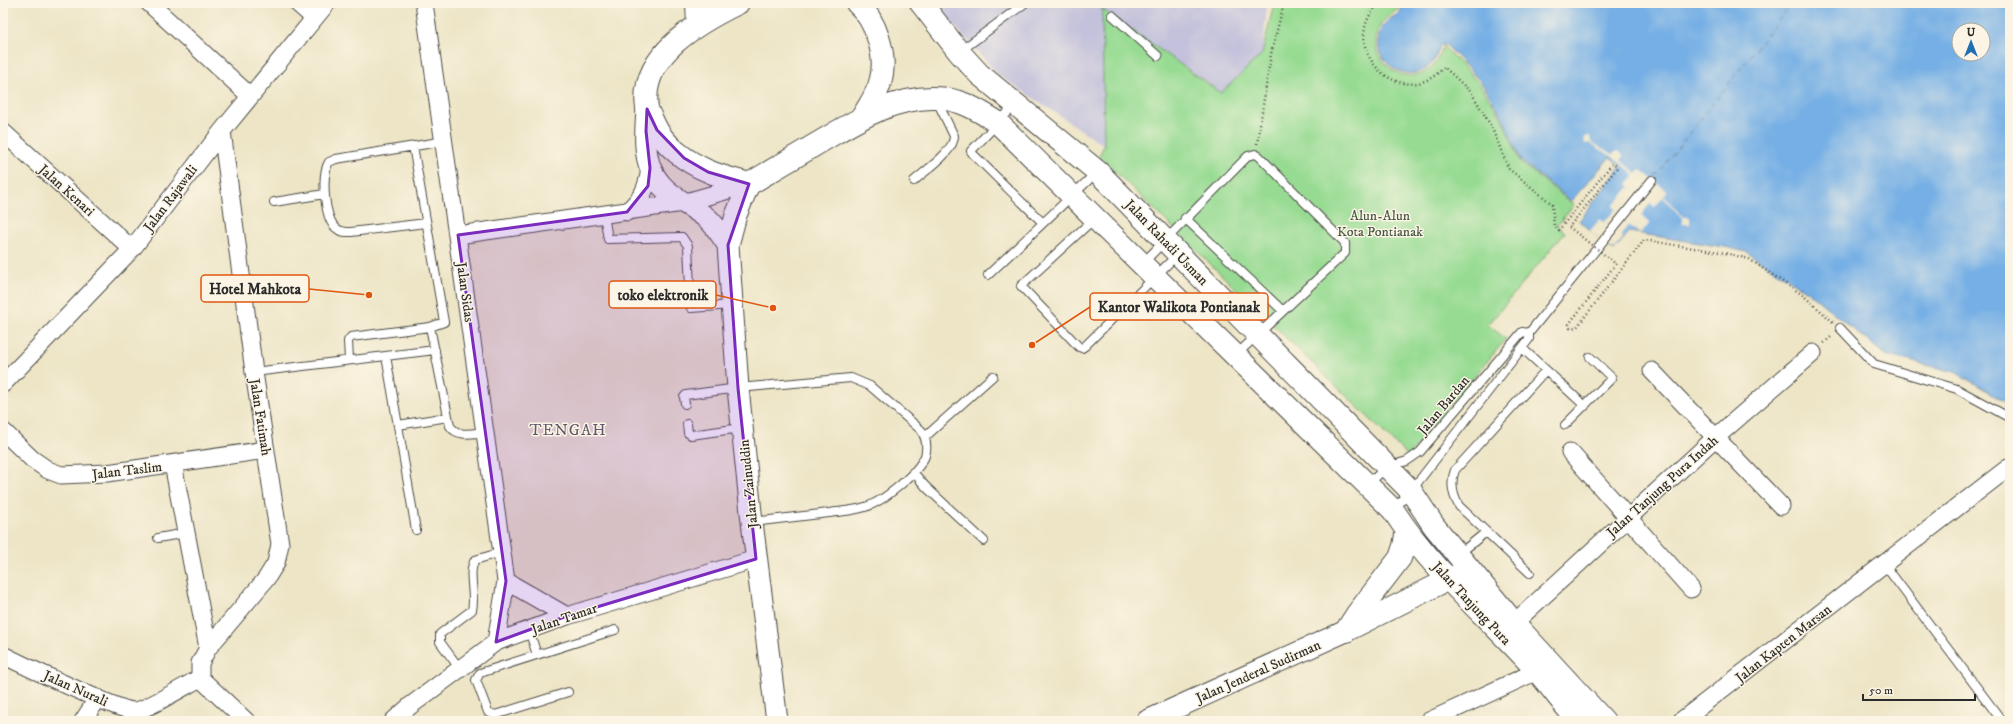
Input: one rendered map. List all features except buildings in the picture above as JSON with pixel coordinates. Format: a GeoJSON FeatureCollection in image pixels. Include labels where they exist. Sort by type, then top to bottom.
{"type":"FeatureCollection","features":[{"type":"Feature","properties":{"kind":"highway"},"geometry":{"type":"LineString","coordinates":[[697,3],[698,25]]}},
{"type":"Feature","properties":{"kind":"highway"},"geometry":{"type":"LineString","coordinates":[[738,3],[698,25],[673,45],[659,60],[652,72],[647,92],[647,109],[657,130],[668,144],[684,158],[708,172],[749,184],[862,118],[891,104],[936,98],[969,105],[997,122],[1367,484]]}},
{"type":"Feature","properties":{"kind":"highway"},"geometry":{"type":"LineString","coordinates":[[857,3],[868,16],[875,31],[882,66],[881,79],[876,95],[862,118]]}},
{"type":"Feature","properties":{"kind":"highway","name":"Jalan Rahadi Usman"},"geometry":{"type":"LineString","coordinates":[[923,5],[959,52],[979,74],[1098,172],[1411,491]]}},
{"type":"Feature","properties":{"kind":"highway","name":"Jalan Tanjung Pura"},"geometry":{"type":"LineString","coordinates":[[1367,484],[1393,510],[1406,530],[1448,579],[1537,671],[1578,721]]}},
{"type":"Feature","properties":{"kind":"highway","name":"Jalan Tanjung Pura"},"geometry":{"type":"LineString","coordinates":[[1411,491],[1434,526],[1514,622],[1604,721]]}},
{"type":"Feature","properties":{"kind":"highway"},"geometry":{"type":"LineString","coordinates":[[1346,632],[1357,614],[1400,558],[1404,546],[1406,530]]}},
{"type":"Feature","properties":{"kind":"street"},"geometry":{"type":"LineString","coordinates":[[149,3],[250,96]]}},
{"type":"Feature","properties":{"kind":"street","name":"Jalan Rajawali"},"geometry":{"type":"LineString","coordinates":[[4,381],[132,249],[222,131],[327,3]]}},
{"type":"Feature","properties":{"kind":"street","name":"Jalan Sidas"},"geometry":{"type":"LineString","coordinates":[[424,3],[445,141],[506,581],[496,642]]}},
{"type":"Feature","properties":{"kind":"street"},"geometry":{"type":"LineString","coordinates":[[298,4],[314,18]]}},
{"type":"Feature","properties":{"kind":"street"},"geometry":{"type":"LineString","coordinates":[[647,109],[646,150],[650,168],[658,182],[683,203],[709,220],[728,245]]}},
{"type":"Feature","properties":{"kind":"street","name":"Jalan Fatimah"},"geometry":{"type":"LineString","coordinates":[[200,678],[200,663],[208,648],[266,579],[276,563],[280,544],[254,372],[222,131]]}},
{"type":"Feature","properties":{"kind":"street","name":"Jalan Kenari"},"geometry":{"type":"LineString","coordinates":[[3,132],[132,249]]}},
{"type":"Feature","properties":{"kind":"street"},"geometry":{"type":"LineString","coordinates":[[627,212],[644,194],[648,186],[650,168]]}},
{"type":"Feature","properties":{"kind":"street"},"geometry":{"type":"LineString","coordinates":[[458,235],[683,203],[749,184]]}},
{"type":"Feature","properties":{"kind":"street","name":"Jalan Zainuddin"},"geometry":{"type":"LineString","coordinates":[[749,184],[736,215],[728,245],[742,428],[756,559],[777,721]]}},
{"type":"Feature","properties":{"kind":"street","name":"Jalan Tanjung Pura Indah"},"geometry":{"type":"LineString","coordinates":[[1514,622],[1716,436],[1813,353]]}},
{"type":"Feature","properties":{"kind":"street"},"geometry":{"type":"LineString","coordinates":[[1652,371],[1716,436],[1781,506]]}},
{"type":"Feature","properties":{"kind":"street","name":"Jalan Taslim"},"geometry":{"type":"LineString","coordinates":[[3,431],[32,459],[48,470],[61,475],[107,473],[266,450]]}},
{"type":"Feature","properties":{"kind":"street"},"geometry":{"type":"LineString","coordinates":[[1570,452],[1691,589]]}},
{"type":"Feature","properties":{"kind":"street"},"geometry":{"type":"LineString","coordinates":[[173,464],[208,648]]}},
{"type":"Feature","properties":{"kind":"street","name":"Jalan Kapten Marsan"},"geometry":{"type":"LineString","coordinates":[[1681,721],[2008,468],[2010,470]]}},
{"type":"Feature","properties":{"kind":"street","name":"Jalan Tamar"},"geometry":{"type":"LineString","coordinates":[[394,721],[410,706],[496,642],[566,616],[756,559]]}},
{"type":"Feature","properties":{"kind":"street","name":"Jalan Jenderal Sudirman"},"geometry":{"type":"LineString","coordinates":[[1147,721],[1346,632],[1448,579],[1464,562]]}},
{"type":"Feature","properties":{"kind":"street"},"geometry":{"type":"LineString","coordinates":[[506,581],[566,616]]}},
{"type":"Feature","properties":{"kind":"street","name":"Jalan Nurali"},"geometry":{"type":"LineString","coordinates":[[4,658],[98,698],[134,711],[200,678]]}},
{"type":"Feature","properties":{"kind":"street"},"geometry":{"type":"LineString","coordinates":[[1429,721],[1537,671]]}},
{"type":"Feature","properties":{"kind":"street"},"geometry":{"type":"LineString","coordinates":[[200,678],[246,721]]}},
{"type":"Feature","properties":{"kind":"street"},"geometry":{"type":"LineString","coordinates":[[83,721],[98,698]]}},
{"type":"Feature","properties":{"kind":"lane"},"geometry":{"type":"LineString","coordinates":[[959,52],[1025,3]]}},
{"type":"Feature","properties":{"kind":"lane"},"geometry":{"type":"LineString","coordinates":[[1112,15],[1158,56]]}},
{"type":"Feature","properties":{"kind":"lane"},"geometry":{"type":"LineString","coordinates":[[914,181],[950,150],[954,141],[954,136],[936,98]]}},
{"type":"Feature","properties":{"kind":"lane"},"geometry":{"type":"LineString","coordinates":[[1016,103],[973,148],[973,154],[1042,223]]}},
{"type":"Feature","properties":{"kind":"lane"},"geometry":{"type":"LineString","coordinates":[[426,223],[351,232],[342,231],[335,228],[331,222],[325,194],[324,174],[329,162],[336,159],[445,141]]}},
{"type":"Feature","properties":{"kind":"lane"},"geometry":{"type":"LineString","coordinates":[[349,360],[348,341],[351,337],[430,327],[442,324],[444,318],[413,146]]}},
{"type":"Feature","properties":{"kind":"lane"},"geometry":{"type":"LineString","coordinates":[[1095,218],[1021,286],[1079,347],[1082,348],[1149,271],[1172,247],[1185,218],[1248,156],[1255,154],[1347,246],[1345,253],[1236,356]]}},
{"type":"Feature","properties":{"kind":"lane"},"geometry":{"type":"LineString","coordinates":[[988,275],[1098,172]]}},
{"type":"Feature","properties":{"kind":"lane","name":"Jalan Bardan"},"geometry":{"type":"LineString","coordinates":[[1393,510],[1411,491],[1529,339],[1529,332],[1652,180]]}},
{"type":"Feature","properties":{"kind":"lane"},"geometry":{"type":"LineString","coordinates":[[274,202],[325,194]]}},
{"type":"Feature","properties":{"kind":"lane"},"geometry":{"type":"LineString","coordinates":[[604,215],[608,239],[677,236],[686,241],[688,246],[691,308],[732,305]]}},
{"type":"Feature","properties":{"kind":"lane"},"geometry":{"type":"LineString","coordinates":[[1185,218],[1283,312]]}},
{"type":"Feature","properties":{"kind":"lane"},"geometry":{"type":"LineString","coordinates":[[1149,271],[1172,247]]}},
{"type":"Feature","properties":{"kind":"lane"},"geometry":{"type":"LineString","coordinates":[[430,327],[450,426],[457,432],[463,434],[486,432]]}},
{"type":"Feature","properties":{"kind":"lane"},"geometry":{"type":"LineString","coordinates":[[1840,328],[1874,364],[1957,390],[2010,418]]}},
{"type":"Feature","properties":{"kind":"lane","name":"Jalan Bardan"},"geometry":{"type":"LineString","coordinates":[[1367,484],[1387,467],[1407,461],[1420,452],[1522,332],[1529,332]]}},
{"type":"Feature","properties":{"kind":"lane"},"geometry":{"type":"LineString","coordinates":[[1522,348],[1585,406]]}},
{"type":"Feature","properties":{"kind":"lane"},"geometry":{"type":"LineString","coordinates":[[254,372],[435,350]]}},
{"type":"Feature","properties":{"kind":"lane"},"geometry":{"type":"LineString","coordinates":[[386,356],[416,530]]}},
{"type":"Feature","properties":{"kind":"lane"},"geometry":{"type":"LineString","coordinates":[[1565,425],[1612,378],[1590,357]]}},
{"type":"Feature","properties":{"kind":"lane"},"geometry":{"type":"LineString","coordinates":[[1530,574],[1455,500],[1452,484],[1455,470],[1546,370]]}},
{"type":"Feature","properties":{"kind":"lane"},"geometry":{"type":"LineString","coordinates":[[925,436],[993,376]]}},
{"type":"Feature","properties":{"kind":"lane"},"geometry":{"type":"LineString","coordinates":[[685,404],[684,397],[686,395],[738,388],[851,378],[870,386],[921,430],[925,436],[927,446],[924,457],[913,472],[879,501],[864,508],[752,522]]}},
{"type":"Feature","properties":{"kind":"lane"},"geometry":{"type":"LineString","coordinates":[[398,425],[448,417]]}},
{"type":"Feature","properties":{"kind":"lane"},"geometry":{"type":"LineString","coordinates":[[687,424],[688,433],[691,435],[742,428]]}},
{"type":"Feature","properties":{"kind":"lane"},"geometry":{"type":"LineString","coordinates":[[913,472],[926,487],[984,541]]}},
{"type":"Feature","properties":{"kind":"lane"},"geometry":{"type":"LineString","coordinates":[[1464,562],[1486,532]]}},
{"type":"Feature","properties":{"kind":"lane"},"geometry":{"type":"LineString","coordinates":[[158,538],[186,533]]}},
{"type":"Feature","properties":{"kind":"lane"},"geometry":{"type":"LineString","coordinates":[[460,669],[440,642],[440,634],[472,610],[474,598],[472,568],[475,560],[502,552]]}},
{"type":"Feature","properties":{"kind":"lane"},"geometry":{"type":"LineString","coordinates":[[1884,564],[2002,721]]}},
{"type":"Feature","properties":{"kind":"lane"},"geometry":{"type":"LineString","coordinates":[[529,630],[537,655]]}},
{"type":"Feature","properties":{"kind":"lane"},"geometry":{"type":"LineString","coordinates":[[568,692],[499,715],[495,715],[488,712],[477,684],[477,676],[480,673],[615,630]]}},
{"type":"Feature","properties":{"kind":"path"},"geometry":{"type":"LineString","coordinates":[[1255,154],[1271,54],[1284,3]]}},
{"type":"Feature","properties":{"kind":"path"},"geometry":{"type":"LineString","coordinates":[[1365,3],[1375,8],[1368,16],[1364,38],[1370,59],[1376,68],[1384,76],[1397,83],[1412,84],[1438,75],[1444,67],[1471,92],[1491,126],[1509,169],[1552,204],[1554,226],[1559,230],[1612,164],[1616,166],[1617,168],[1569,226],[1616,264],[1569,324],[1570,328],[1577,327],[1644,240],[1725,253],[1749,259],[1804,296],[1840,328],[1813,353]]}},
{"type":"Feature","properties":{"kind":"highlighted area"},"geometry":{"type":"Polygon","coordinates":[[[647,109],[657,130],[684,158],[708,172],[749,184],[728,245],[738,388],[756,559],[567,616],[496,642],[506,581],[458,235],[627,212],[648,186],[650,168],[646,131],[647,109]]]}},
{"type":"Feature","properties":{"kind":"shaded area"},"geometry":{"type":"Polygon","coordinates":[[[934,3],[1260,3],[1267,8],[1262,54],[1222,93],[1102,9],[1104,145],[998,75],[934,3]]]}},
{"type":"Feature","properties":{"kind":"green space","name":"Alun-Alun Kota Pontianak"},"geometry":{"type":"Polygon","coordinates":[[[1274,3],[1390,3],[1398,9],[1382,23],[1376,40],[1379,53],[1386,65],[1397,72],[1410,76],[1423,73],[1435,64],[1443,46],[1479,83],[1501,117],[1520,162],[1574,205],[1557,225],[1565,232],[1488,325],[1506,339],[1408,456],[1099,156],[1104,145],[1102,9],[1221,93],[1262,54],[1274,3]]]}},
{"type":"Feature","properties":{"kind":"water"},"geometry":{"type":"Polygon","coordinates":[[[1394,3],[2010,3],[2010,404],[1955,372],[1885,355],[1808,292],[1746,252],[1725,247],[1629,232],[1614,251],[1579,221],[1621,166],[1610,157],[1571,201],[1521,161],[1502,116],[1481,82],[1446,45],[1440,45],[1433,62],[1422,71],[1410,73],[1398,70],[1388,63],[1380,52],[1378,40],[1383,26],[1400,13],[1401,7],[1394,3]]]}},
{"type":"Feature","properties":{"kind":"pier"},"geometry":{"type":"Polygon","coordinates":[[[1590,136],[1591,142],[1613,154],[1617,151],[1620,152],[1623,156],[1621,160],[1636,173],[1641,170],[1667,191],[1664,196],[1683,217],[1690,217],[1690,224],[1682,224],[1682,218],[1663,197],[1655,207],[1650,204],[1641,215],[1650,223],[1640,234],[1629,225],[1621,236],[1623,238],[1613,250],[1590,231],[1600,219],[1604,222],[1616,209],[1613,206],[1630,187],[1627,184],[1635,175],[1613,157],[1590,143],[1585,144],[1584,137],[1590,136]]]}},
{"type":"Feature","properties":{"kind":"ferry route"},"geometry":{"type":"LineString","coordinates":[[1655,177],[1792,3]]}},
{"type":"Feature","properties":{"kind":"place","name":"Hotel Mahkota"},"geometry":{"type":"Point","coordinates":[369,295]}},
{"type":"Feature","properties":{"kind":"place","name":"toko elektronik"},"geometry":{"type":"Point","coordinates":[773,308]}},
{"type":"Feature","properties":{"kind":"place","name":"Kantor Walikota Pontianak"},"geometry":{"type":"Point","coordinates":[1032,345]}},
{"type":"Feature","properties":{"kind":"district","name":"TENGAH"},"geometry":{"type":"Point","coordinates":[568,429]}}]}
